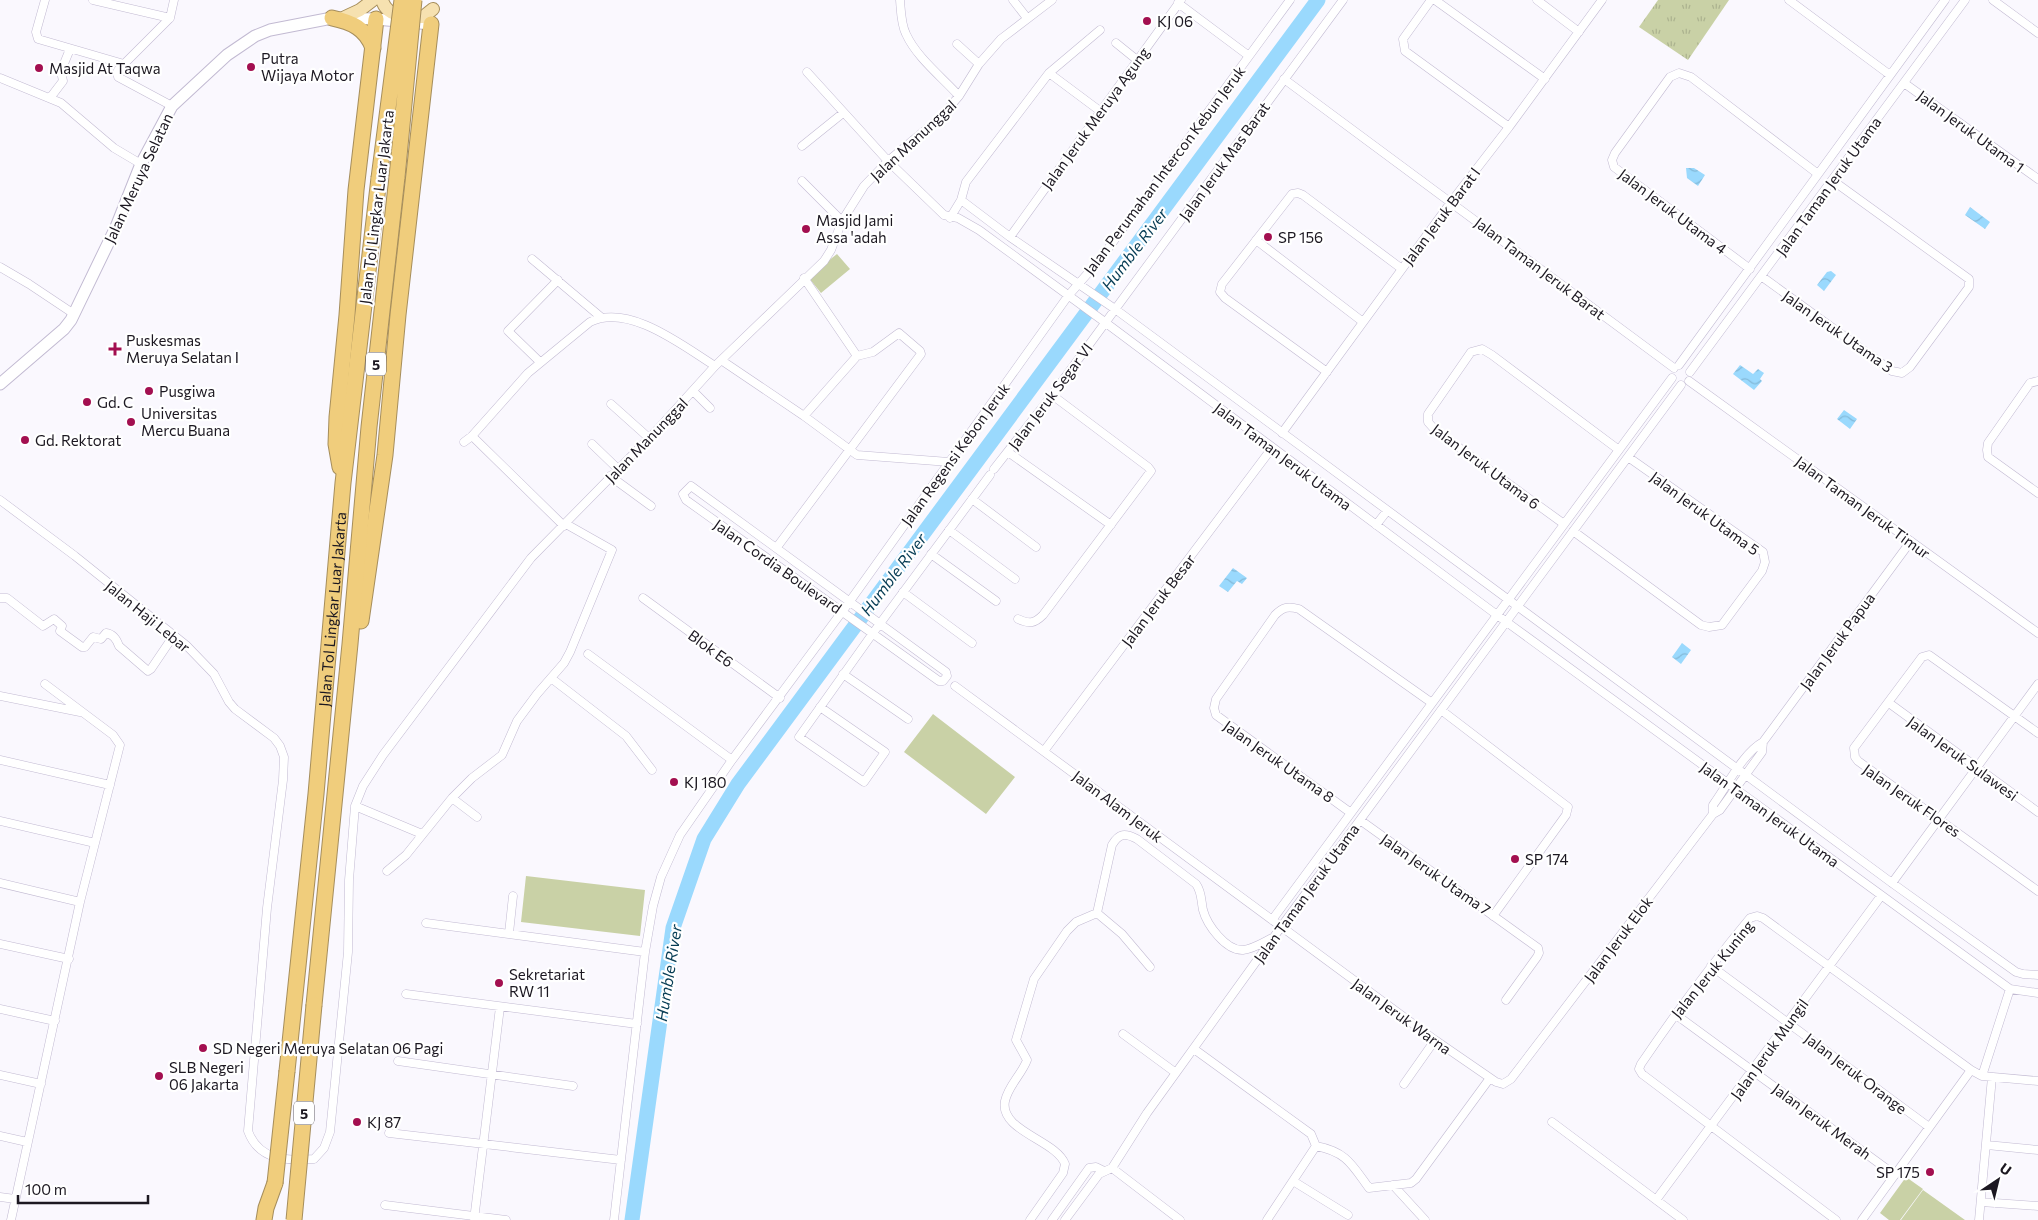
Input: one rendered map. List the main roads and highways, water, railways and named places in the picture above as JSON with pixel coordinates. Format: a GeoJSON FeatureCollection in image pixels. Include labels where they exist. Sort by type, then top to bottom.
{"type":"FeatureCollection","features":[{"type":"Feature","properties":{"kind":"highway","name":"Jalan Tol Lingkar Luar Jakarta"},"geometry":{"type":"LineString","coordinates":[[271,1220],[316,794],[343,483],[402,0]]}},
{"type":"Feature","properties":{"kind":"highway","name":"Jalan Tol Lingkar Luar Jakarta"},"geometry":{"type":"LineString","coordinates":[[294,1220],[359,551],[369,427],[414,0]]}},
{"type":"Feature","properties":{"kind":"highway"},"geometry":{"type":"LineString","coordinates":[[350,644],[363,616],[385,455],[405,248],[433,11]]}},
{"type":"Feature","properties":{"kind":"highway"},"geometry":{"type":"LineString","coordinates":[[339,17],[358,26],[368,36],[373,48]]}},
{"type":"Feature","properties":{"kind":"highway"},"geometry":{"type":"LineString","coordinates":[[343,483],[336,444],[337,417],[356,190],[376,19]]}},
{"type":"Feature","properties":{"kind":"highway"},"geometry":{"type":"LineString","coordinates":[[264,1220],[266,1208],[275,1183]]}},
{"type":"Feature","properties":{"kind":"main road"},"geometry":{"type":"LineString","coordinates":[[339,17],[360,10],[373,0]]}},
{"type":"Feature","properties":{"kind":"main road"},"geometry":{"type":"LineString","coordinates":[[381,0],[387,10],[396,15],[423,18],[433,11]]}},
{"type":"Feature","properties":{"kind":"main road"},"geometry":{"type":"LineString","coordinates":[[376,19],[381,0]]}},
{"type":"Feature","properties":{"kind":"main road","name":"Jalan Meruya Selatan"},"geometry":{"type":"LineString","coordinates":[[0,384],[64,329],[74,314],[116,227],[142,164],[172,106],[226,55],[255,36],[270,30],[339,17],[376,19],[433,11]]}},
{"type":"Feature","properties":{"kind":"water"},"geometry":{"type":"Polygon","coordinates":[[[1686,168],[1694,168],[1705,175],[1698,186],[1687,178],[1686,168]]]}},
{"type":"Feature","properties":{"kind":"water"},"geometry":{"type":"Polygon","coordinates":[[[1970,207],[1990,222],[1985,229],[1965,215],[1970,207]]]}},
{"type":"Feature","properties":{"kind":"water"},"geometry":{"type":"Polygon","coordinates":[[[1831,271],[1836,275],[1824,291],[1817,285],[1827,272],[1831,271]]]}},
{"type":"Feature","properties":{"kind":"water"},"geometry":{"type":"Polygon","coordinates":[[[1740,365],[1753,374],[1758,369],[1764,373],[1760,379],[1762,381],[1754,390],[1733,374],[1740,365]]]}},
{"type":"Feature","properties":{"kind":"water"},"geometry":{"type":"Polygon","coordinates":[[[1844,410],[1857,419],[1850,429],[1837,419],[1844,410]]]}},
{"type":"Feature","properties":{"kind":"water"},"geometry":{"type":"Polygon","coordinates":[[[1233,568],[1247,578],[1242,584],[1237,581],[1228,592],[1219,586],[1233,568]]]}},
{"type":"Feature","properties":{"kind":"water"},"geometry":{"type":"Polygon","coordinates":[[[1682,643],[1691,650],[1681,664],[1672,657],[1682,643]]]}},
{"type":"Feature","properties":{"kind":"waterway","name":"Humble River"},"geometry":{"type":"LineString","coordinates":[[632,1220],[673,928],[704,839],[738,784],[1318,0]]}},
{"type":"Feature","properties":{"kind":"place","name":"KJ 06"},"geometry":{"type":"Point","coordinates":[1147,21]}},
{"type":"Feature","properties":{"kind":"place","name":"Putra Wijaya Motor"},"geometry":{"type":"Point","coordinates":[251,67]}},
{"type":"Feature","properties":{"kind":"place","name":"Masjid At Taqwa"},"geometry":{"type":"Point","coordinates":[39,68]}},
{"type":"Feature","properties":{"kind":"place","name":"Masjid Jami Assa 'adah"},"geometry":{"type":"Point","coordinates":[806,229]}},
{"type":"Feature","properties":{"kind":"place","name":"SP 156"},"geometry":{"type":"Point","coordinates":[1268,237]}},
{"type":"Feature","properties":{"kind":"place","name":"Puskesmas Meruya Selatan I"},"geometry":{"type":"Point","coordinates":[115,349]}},
{"type":"Feature","properties":{"kind":"place","name":"Pusgiwa"},"geometry":{"type":"Point","coordinates":[149,391]}},
{"type":"Feature","properties":{"kind":"place","name":"Gd. C"},"geometry":{"type":"Point","coordinates":[87,402]}},
{"type":"Feature","properties":{"kind":"place","name":"Universitas Mercu Buana"},"geometry":{"type":"Point","coordinates":[131,422]}},
{"type":"Feature","properties":{"kind":"place","name":"Gd. Rektorat"},"geometry":{"type":"Point","coordinates":[25,440]}},
{"type":"Feature","properties":{"kind":"place","name":"KJ 180"},"geometry":{"type":"Point","coordinates":[674,782]}},
{"type":"Feature","properties":{"kind":"place","name":"SP 174"},"geometry":{"type":"Point","coordinates":[1515,859]}},
{"type":"Feature","properties":{"kind":"place","name":"Sekretariat RW 11"},"geometry":{"type":"Point","coordinates":[499,983]}},
{"type":"Feature","properties":{"kind":"place","name":"SD Negeri Meruya Selatan 06 Pagi"},"geometry":{"type":"Point","coordinates":[203,1048]}},
{"type":"Feature","properties":{"kind":"place","name":"SLB Negeri 06 Jakarta"},"geometry":{"type":"Point","coordinates":[159,1076]}},
{"type":"Feature","properties":{"kind":"place","name":"KJ 87"},"geometry":{"type":"Point","coordinates":[357,1122]}},
{"type":"Feature","properties":{"kind":"place","name":"SP 175"},"geometry":{"type":"Point","coordinates":[1930,1172]}}]}
